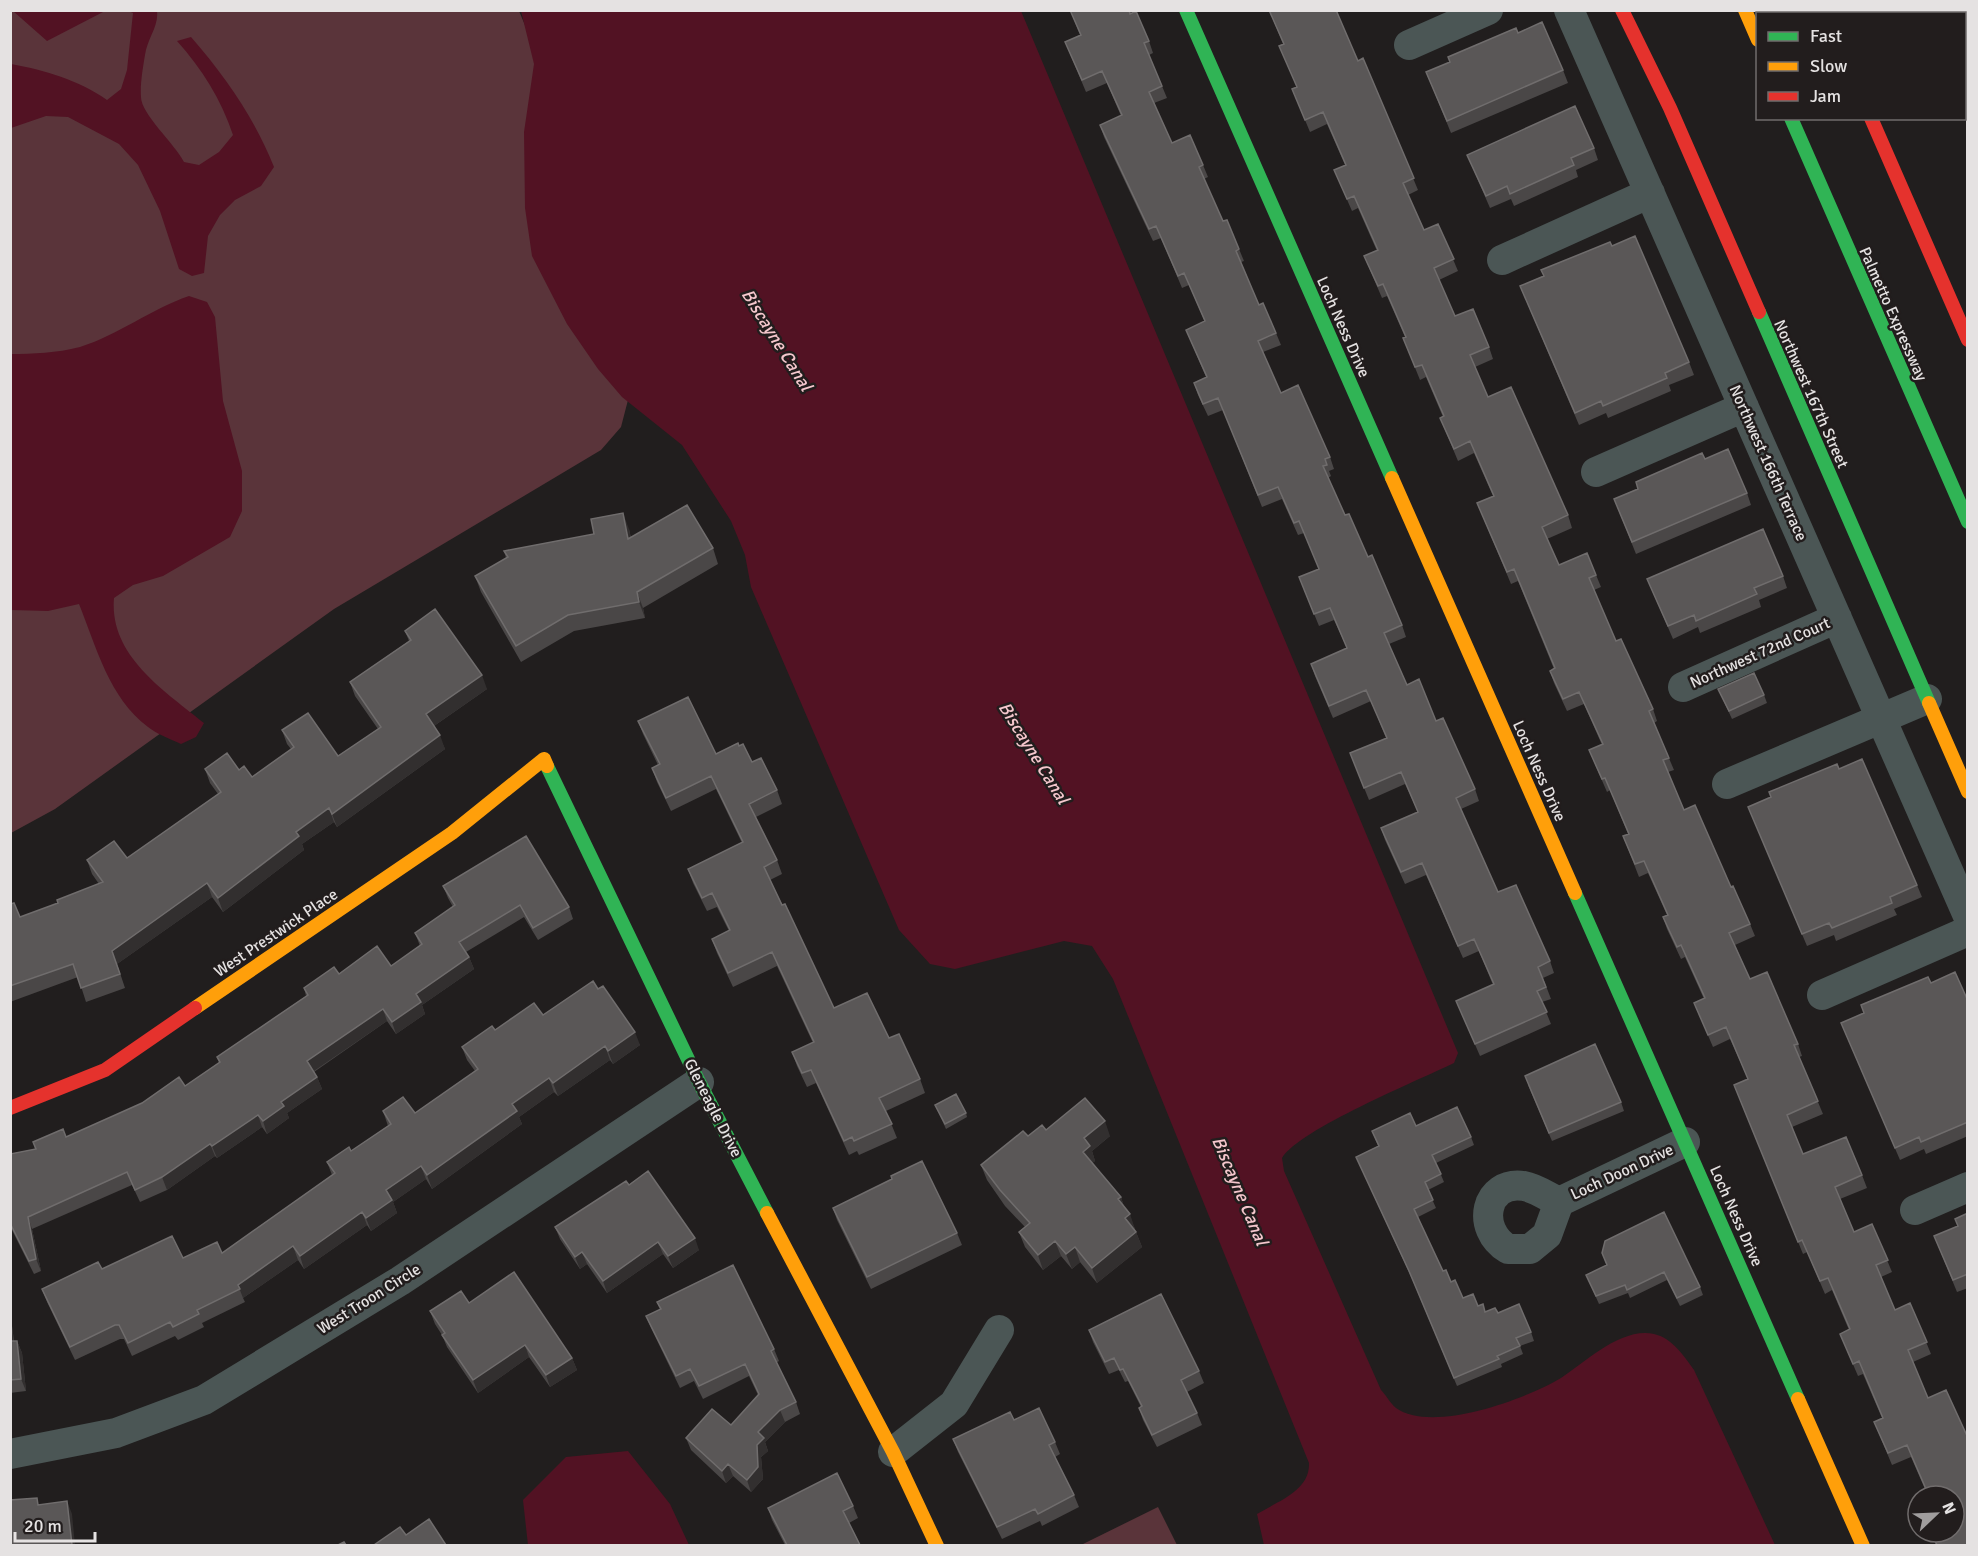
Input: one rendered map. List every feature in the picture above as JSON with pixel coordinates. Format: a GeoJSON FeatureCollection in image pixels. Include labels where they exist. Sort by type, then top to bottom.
{"type":"FeatureCollection","features":[{"type":"Feature","properties":{"kind":"main road","name":"Loch Ness Drive"},"geometry":{"type":"LineString","coordinates":[[1186,10],[1863,1545]]}},
{"type":"Feature","properties":{"kind":"main road","name":"Northwest 167th Street"},"geometry":{"type":"LineString","coordinates":[[1622,10],[1670,108],[1968,792]]}},
{"type":"Feature","properties":{"kind":"main road"},"geometry":{"type":"LineString","coordinates":[[1745,10],[1756,35]]}},
{"type":"Feature","properties":{"kind":"main road","name":"Palmetto Expressway"},"geometry":{"type":"LineString","coordinates":[[1792,120],[1968,522]]}},
{"type":"Feature","properties":{"kind":"main road"},"geometry":{"type":"LineString","coordinates":[[1872,120],[1968,340]]}},
{"type":"Feature","properties":{"kind":"main road","name":"Gleneagle Drive"},"geometry":{"type":"LineString","coordinates":[[544,759],[699,1082],[893,1452],[937,1545]]}},
{"type":"Feature","properties":{"kind":"main road","name":"West Prestwick Place"},"geometry":{"type":"LineString","coordinates":[[10,1108],[105,1070],[452,833],[544,759]]}},
{"type":"Feature","properties":{"kind":"street"},"geometry":{"type":"LineString","coordinates":[[1409,45],[1488,10]]}},
{"type":"Feature","properties":{"kind":"street","name":"Northwest 166th Terrace"},"geometry":{"type":"LineString","coordinates":[[1569,10],[1968,916]]}},
{"type":"Feature","properties":{"kind":"street"},"geometry":{"type":"LineString","coordinates":[[1502,260],[1650,193]]}},
{"type":"Feature","properties":{"kind":"street"},"geometry":{"type":"LineString","coordinates":[[1596,472],[1744,407]]}},
{"type":"Feature","properties":{"kind":"street","name":"Northwest 72nd Court"},"geometry":{"type":"LineString","coordinates":[[1683,687],[1837,618]]}},
{"type":"Feature","properties":{"kind":"street"},"geometry":{"type":"LineString","coordinates":[[1728,783],[1927,699]]}},
{"type":"Feature","properties":{"kind":"street"},"geometry":{"type":"LineString","coordinates":[[1822,995],[1968,931]]}},
{"type":"Feature","properties":{"kind":"street","name":"West Troon Circle"},"geometry":{"type":"LineString","coordinates":[[10,1454],[116,1433],[204,1400],[400,1281],[699,1082]]}},
{"type":"Feature","properties":{"kind":"street","name":"Loch Doon Drive"},"geometry":{"type":"LineString","coordinates":[[1559,1202],[1685,1142]]}},
{"type":"Feature","properties":{"kind":"street"},"geometry":{"type":"LineString","coordinates":[[1915,1210],[1968,1187]]}},
{"type":"Feature","properties":{"kind":"street"},"geometry":{"type":"LineString","coordinates":[[893,1452],[954,1404],[999,1330]]}},
{"type":"Feature","properties":{"kind":"shaded area"},"geometry":{"type":"Polygon","coordinates":[[[11,11],[519,11],[555,96],[635,373],[621,427],[601,450],[334,609],[55,809],[11,833],[11,11]]]}},
{"type":"Feature","properties":{"kind":"shaded area"},"geometry":{"type":"Polygon","coordinates":[[[1158,1507],[1177,1545],[1081,1545],[1158,1507]]]}},
{"type":"Feature","properties":{"kind":"water"},"geometry":{"type":"Polygon","coordinates":[[[13,11],[105,11],[47,41],[13,11]]]}},
{"type":"Feature","properties":{"kind":"water"},"geometry":{"type":"Polygon","coordinates":[[[128,11],[157,11],[156,22],[145,55],[141,81],[142,104],[184,162],[199,165],[219,152],[233,135],[210,85],[195,62],[177,41],[191,37],[238,99],[258,132],[274,167],[261,186],[235,200],[220,215],[208,236],[204,273],[192,276],[179,269],[160,211],[138,165],[119,144],[68,117],[46,116],[11,128],[11,64],[61,77],[107,100],[121,89],[127,70],[133,13],[128,11]]]}},
{"type":"Feature","properties":{"kind":"water","name":"Biscayne Canal"},"geometry":{"type":"Polygon","coordinates":[[[521,11],[1021,11],[1458,1053],[1454,1063],[1388,1093],[1311,1133],[1293,1146],[1282,1158],[1284,1171],[1381,1390],[1396,1408],[1412,1415],[1432,1417],[1479,1411],[1526,1395],[1561,1378],[1604,1347],[1629,1336],[1642,1333],[1660,1336],[1677,1348],[1694,1370],[1775,1545],[1264,1545],[1257,1514],[1299,1488],[1308,1473],[1309,1463],[1113,979],[1092,946],[1064,941],[955,969],[930,964],[899,930],[751,587],[745,555],[731,521],[682,445],[622,397],[598,369],[567,324],[532,256],[525,208],[524,132],[534,64],[521,11]]]}},
{"type":"Feature","properties":{"kind":"water"},"geometry":{"type":"Polygon","coordinates":[[[189,296],[207,302],[215,317],[223,401],[242,471],[242,511],[230,537],[163,576],[133,585],[114,598],[115,619],[120,638],[130,655],[157,685],[204,723],[196,737],[181,744],[148,727],[123,701],[105,670],[79,604],[48,611],[11,610],[10,354],[45,353],[80,347],[108,336],[189,296]]]}},
{"type":"Feature","properties":{"kind":"water"},"geometry":{"type":"Polygon","coordinates":[[[628,1451],[670,1504],[689,1545],[528,1545],[523,1500],[566,1457],[628,1451]]]}},
{"type":"Feature","properties":{"kind":"building"},"geometry":{"type":"Polygon","coordinates":[[[1070,10],[1129,10],[1130,14],[1136,11],[1149,41],[1144,43],[1162,86],[1149,92],[1172,143],[1190,135],[1203,165],[1199,167],[1223,221],[1227,220],[1239,249],[1236,251],[1259,305],[1263,303],[1276,333],[1258,341],[1281,393],[1298,385],[1330,457],[1325,459],[1327,465],[1323,466],[1345,515],[1349,514],[1368,557],[1372,555],[1402,625],[1384,633],[1407,685],[1419,679],[1436,721],[1443,718],[1475,789],[1456,798],[1498,892],[1516,885],[1550,961],[1538,967],[1546,987],[1537,991],[1547,1012],[1475,1044],[1456,1001],[1494,984],[1474,939],[1458,946],[1422,863],[1401,872],[1381,828],[1418,812],[1401,772],[1364,788],[1350,753],[1387,738],[1366,690],[1329,706],[1311,664],[1347,648],[1330,608],[1314,614],[1299,577],[1319,569],[1299,521],[1294,523],[1278,487],[1258,495],[1218,398],[1203,404],[1194,383],[1207,377],[1186,330],[1205,321],[1184,273],[1178,276],[1156,226],[1149,229],[1100,125],[1122,115],[1102,71],[1082,80],[1065,42],[1081,35],[1070,10]]]}},
{"type":"Feature","properties":{"kind":"building"},"geometry":{"type":"Polygon","coordinates":[[[1269,10],[1336,10],[1358,61],[1363,58],[1414,178],[1403,183],[1424,230],[1438,224],[1454,259],[1434,268],[1455,316],[1473,309],[1489,347],[1470,355],[1488,397],[1511,387],[1568,515],[1542,527],[1559,565],[1587,553],[1596,575],[1589,578],[1616,641],[1621,639],[1653,709],[1649,711],[1669,758],[1663,760],[1684,810],[1695,805],[1750,924],[1729,933],[1750,979],[1767,972],[1798,1044],[1794,1045],[1818,1101],[1787,1115],[1803,1154],[1846,1137],[1862,1175],[1835,1187],[1854,1232],[1872,1224],[1888,1260],[1876,1265],[1895,1310],[1910,1303],[1927,1342],[1908,1350],[1928,1398],[1946,1390],[1968,1438],[1968,1545],[1937,1544],[1966,1544],[1966,1484],[1924,1484],[1907,1445],[1888,1453],[1874,1422],[1883,1418],[1859,1361],[1853,1364],[1840,1334],[1850,1329],[1828,1278],[1820,1281],[1802,1240],[1798,1242],[1734,1085],[1748,1079],[1726,1027],[1708,1035],[1694,1003],[1705,998],[1681,945],[1677,947],[1663,917],[1668,915],[1644,861],[1635,864],[1623,836],[1629,834],[1605,778],[1602,779],[1589,750],[1603,744],[1579,692],[1563,699],[1550,671],[1555,668],[1514,569],[1507,572],[1477,503],[1494,496],[1470,441],[1454,449],[1440,418],[1444,416],[1422,365],[1415,367],[1403,338],[1406,337],[1383,284],[1378,286],[1364,256],[1378,250],[1354,196],[1347,199],[1334,170],[1346,165],[1323,112],[1305,120],[1292,89],[1297,87],[1279,46],[1284,44],[1269,10]]]}},
{"type":"Feature","properties":{"kind":"building"},"geometry":{"type":"Polygon","coordinates":[[[1542,22],[1563,70],[1447,121],[1426,72],[1450,62],[1448,57],[1516,28],[1518,33],[1542,22]]]}},
{"type":"Feature","properties":{"kind":"building"},"geometry":{"type":"Polygon","coordinates":[[[1575,106],[1594,148],[1571,158],[1574,165],[1510,194],[1507,186],[1486,196],[1467,155],[1575,106]]]}},
{"type":"Feature","properties":{"kind":"building"},"geometry":{"type":"Polygon","coordinates":[[[1635,236],[1689,362],[1665,373],[1667,378],[1603,406],[1601,401],[1575,413],[1520,286],[1544,276],[1541,270],[1610,242],[1612,246],[1635,236]]]}},
{"type":"Feature","properties":{"kind":"building"},"geometry":{"type":"Polygon","coordinates":[[[1728,449],[1747,493],[1632,542],[1614,499],[1638,489],[1636,482],[1702,453],[1705,459],[1728,449]]]}},
{"type":"Feature","properties":{"kind":"building"},"geometry":{"type":"Polygon","coordinates":[[[687,505],[713,548],[637,592],[639,602],[568,615],[516,646],[475,576],[508,557],[504,551],[594,534],[591,519],[623,513],[628,539],[687,505]]]}},
{"type":"Feature","properties":{"kind":"building"},"geometry":{"type":"Polygon","coordinates":[[[1763,529],[1783,576],[1754,588],[1757,594],[1696,621],[1694,615],[1668,626],[1647,579],[1763,529]]]}},
{"type":"Feature","properties":{"kind":"building"},"geometry":{"type":"Polygon","coordinates":[[[435,609],[482,675],[426,714],[440,735],[332,814],[329,808],[296,832],[299,836],[218,898],[207,883],[112,951],[120,974],[81,988],[73,964],[10,986],[10,904],[14,903],[20,917],[58,903],[57,900],[103,882],[87,860],[114,841],[127,858],[221,792],[205,769],[227,753],[239,770],[244,766],[252,777],[294,747],[282,730],[308,713],[338,756],[381,727],[350,682],[411,640],[405,631],[435,609]]]}},
{"type":"Feature","properties":{"kind":"building"},"geometry":{"type":"Polygon","coordinates":[[[1754,673],[1764,695],[1729,711],[1718,689],[1754,673]]]}},
{"type":"Feature","properties":{"kind":"building"},"geometry":{"type":"Polygon","coordinates":[[[688,697],[716,754],[738,743],[739,746],[743,744],[752,762],[761,758],[777,790],[749,804],[777,860],[764,867],[782,905],[785,904],[834,1008],[867,993],[889,1038],[899,1034],[920,1079],[879,1098],[892,1124],[854,1141],[852,1137],[844,1141],[811,1070],[802,1073],[792,1052],[814,1042],[772,952],[728,973],[712,939],[730,930],[712,893],[702,898],[688,869],[743,842],[711,776],[666,798],[652,768],[660,764],[638,721],[688,697]]]}},
{"type":"Feature","properties":{"kind":"building"},"geometry":{"type":"Polygon","coordinates":[[[1862,759],[1917,885],[1890,897],[1892,903],[1832,928],[1829,923],[1802,934],[1748,807],[1771,797],[1769,792],[1837,764],[1839,769],[1862,759]]]}},
{"type":"Feature","properties":{"kind":"building"},"geometry":{"type":"Polygon","coordinates":[[[526,836],[569,907],[533,928],[520,905],[459,942],[469,957],[416,994],[421,1002],[392,1022],[383,1009],[307,1061],[317,1077],[281,1102],[284,1106],[263,1121],[258,1115],[162,1177],[135,1190],[127,1172],[28,1217],[36,1259],[29,1261],[10,1223],[10,1154],[36,1149],[33,1142],[63,1129],[66,1137],[142,1103],[179,1077],[185,1086],[220,1062],[217,1057],[308,995],[304,988],[334,967],[339,974],[377,946],[391,966],[422,944],[415,933],[455,905],[443,886],[526,836]]]}},
{"type":"Feature","properties":{"kind":"building"},"geometry":{"type":"Polygon","coordinates":[[[1955,972],[1968,1001],[1968,1122],[1921,1142],[1919,1137],[1895,1148],[1841,1023],[1864,1013],[1861,1005],[1928,977],[1931,983],[1955,972]]]}},
{"type":"Feature","properties":{"kind":"building"},"geometry":{"type":"Polygon","coordinates":[[[593,981],[598,989],[603,986],[635,1032],[608,1051],[605,1046],[553,1083],[549,1078],[512,1104],[517,1111],[427,1175],[421,1166],[386,1190],[392,1200],[366,1218],[362,1212],[300,1256],[293,1246],[238,1285],[240,1289],[197,1310],[199,1314],[173,1327],[170,1322],[128,1343],[119,1325],[115,1325],[70,1347],[42,1289],[98,1262],[102,1269],[172,1236],[183,1258],[217,1242],[222,1253],[335,1173],[327,1162],[349,1147],[351,1151],[391,1124],[383,1111],[403,1097],[415,1113],[478,1069],[462,1047],[492,1026],[495,1030],[534,1003],[543,1015],[593,981]]]}},
{"type":"Feature","properties":{"kind":"building"},"geometry":{"type":"Polygon","coordinates":[[[1595,1044],[1621,1102],[1549,1133],[1525,1076],[1595,1044]]]}},
{"type":"Feature","properties":{"kind":"building"},"geometry":{"type":"Polygon","coordinates":[[[956,1094],[966,1113],[945,1124],[935,1105],[956,1094]]]}},
{"type":"Feature","properties":{"kind":"building"},"geometry":{"type":"Polygon","coordinates":[[[1085,1098],[1105,1121],[1084,1138],[1090,1146],[1083,1152],[1121,1197],[1118,1199],[1130,1214],[1125,1218],[1136,1232],[1092,1268],[1075,1247],[1066,1254],[1055,1241],[1038,1255],[1019,1232],[1030,1223],[981,1165],[1023,1131],[1028,1136],[1042,1125],[1046,1130],[1085,1098]]]}},
{"type":"Feature","properties":{"kind":"building"},"geometry":{"type":"Polygon","coordinates":[[[1457,1107],[1471,1137],[1432,1155],[1441,1174],[1425,1182],[1433,1200],[1414,1209],[1443,1271],[1446,1270],[1451,1282],[1455,1280],[1463,1298],[1473,1294],[1478,1306],[1483,1304],[1485,1312],[1495,1308],[1498,1313],[1519,1304],[1531,1332],[1516,1338],[1520,1346],[1497,1356],[1499,1359],[1454,1378],[1409,1271],[1356,1157],[1379,1146],[1372,1131],[1410,1113],[1416,1126],[1457,1107]]]}},
{"type":"Feature","properties":{"kind":"building"},"geometry":{"type":"Polygon","coordinates":[[[922,1161],[957,1233],[867,1277],[833,1208],[892,1179],[891,1176],[922,1161]]]}},
{"type":"Feature","properties":{"kind":"building"},"geometry":{"type":"Polygon","coordinates":[[[648,1171],[695,1238],[668,1256],[658,1242],[603,1281],[582,1252],[575,1257],[555,1227],[626,1181],[629,1185],[648,1171]]]}},
{"type":"Feature","properties":{"kind":"building"},"geometry":{"type":"Polygon","coordinates":[[[1664,1212],[1700,1287],[1677,1298],[1664,1272],[1627,1290],[1625,1285],[1596,1296],[1586,1275],[1607,1265],[1602,1253],[1605,1241],[1664,1212]]]}},
{"type":"Feature","properties":{"kind":"building"},"geometry":{"type":"Polygon","coordinates":[[[1968,1213],[1968,1274],[1953,1280],[1934,1236],[1958,1226],[1955,1219],[1968,1213]]]}},
{"type":"Feature","properties":{"kind":"building"},"geometry":{"type":"Polygon","coordinates":[[[733,1265],[774,1349],[771,1351],[796,1402],[780,1410],[758,1432],[764,1438],[757,1445],[758,1467],[747,1480],[728,1464],[722,1471],[686,1438],[712,1409],[731,1425],[759,1394],[745,1364],[699,1386],[690,1369],[676,1376],[646,1316],[661,1309],[657,1302],[733,1265]]]}},
{"type":"Feature","properties":{"kind":"building"},"geometry":{"type":"Polygon","coordinates":[[[514,1272],[572,1358],[546,1375],[525,1345],[473,1380],[442,1335],[445,1333],[430,1311],[461,1291],[469,1303],[514,1272]]]}},
{"type":"Feature","properties":{"kind":"building"},"geometry":{"type":"Polygon","coordinates":[[[1161,1294],[1199,1371],[1181,1380],[1197,1413],[1152,1435],[1139,1408],[1142,1406],[1123,1369],[1120,1370],[1114,1358],[1105,1362],[1089,1330],[1161,1294]]]}},
{"type":"Feature","properties":{"kind":"building"},"geometry":{"type":"Polygon","coordinates":[[[10,1340],[17,1341],[21,1379],[10,1380],[10,1340]]]}},
{"type":"Feature","properties":{"kind":"building"},"geometry":{"type":"Polygon","coordinates":[[[1039,1408],[1055,1442],[1049,1445],[1074,1495],[1038,1514],[1035,1509],[997,1527],[953,1439],[1010,1412],[1014,1420],[1039,1408]]]}},
{"type":"Feature","properties":{"kind":"building"},"geometry":{"type":"Polygon","coordinates":[[[837,1473],[853,1506],[843,1511],[860,1545],[787,1545],[768,1508],[837,1473]]]}},
{"type":"Feature","properties":{"kind":"building"},"geometry":{"type":"Polygon","coordinates":[[[37,1498],[38,1505],[67,1501],[72,1545],[10,1545],[10,1500],[37,1498]]]}},
{"type":"Feature","properties":{"kind":"building"},"geometry":{"type":"Polygon","coordinates":[[[429,1519],[446,1545],[374,1545],[400,1527],[406,1535],[429,1519]]]}},
{"type":"Feature","properties":{"kind":"traffic: fast"},"geometry":{"type":"LineString","coordinates":[[1186,10],[1392,478]]}},
{"type":"Feature","properties":{"kind":"traffic: fast"},"geometry":{"type":"LineString","coordinates":[[1792,120],[1968,522]]}},
{"type":"Feature","properties":{"kind":"traffic: fast"},"geometry":{"type":"LineString","coordinates":[[1759,312],[1929,703]]}},
{"type":"Feature","properties":{"kind":"traffic: fast"},"geometry":{"type":"LineString","coordinates":[[547,766],[699,1082],[767,1213]]}},
{"type":"Feature","properties":{"kind":"traffic: fast"},"geometry":{"type":"LineString","coordinates":[[1575,893],[1798,1399]]}},
{"type":"Feature","properties":{"kind":"traffic: slow"},"geometry":{"type":"LineString","coordinates":[[1745,10],[1756,35]]}},
{"type":"Feature","properties":{"kind":"traffic: slow"},"geometry":{"type":"LineString","coordinates":[[1392,478],[1575,893]]}},
{"type":"Feature","properties":{"kind":"traffic: slow"},"geometry":{"type":"LineString","coordinates":[[1929,703],[1968,792]]}},
{"type":"Feature","properties":{"kind":"traffic: slow"},"geometry":{"type":"LineString","coordinates":[[195,1008],[452,833],[544,759],[547,766]]}},
{"type":"Feature","properties":{"kind":"traffic: slow"},"geometry":{"type":"LineString","coordinates":[[767,1213],[893,1452],[937,1546]]}},
{"type":"Feature","properties":{"kind":"traffic: slow"},"geometry":{"type":"LineString","coordinates":[[1798,1399],[1863,1546]]}},
{"type":"Feature","properties":{"kind":"traffic: jam"},"geometry":{"type":"LineString","coordinates":[[1622,10],[1670,108],[1759,312]]}},
{"type":"Feature","properties":{"kind":"traffic: jam"},"geometry":{"type":"LineString","coordinates":[[1872,120],[1968,340]]}},
{"type":"Feature","properties":{"kind":"traffic: jam"},"geometry":{"type":"LineString","coordinates":[[10,1108],[105,1070],[195,1008]]}}]}
